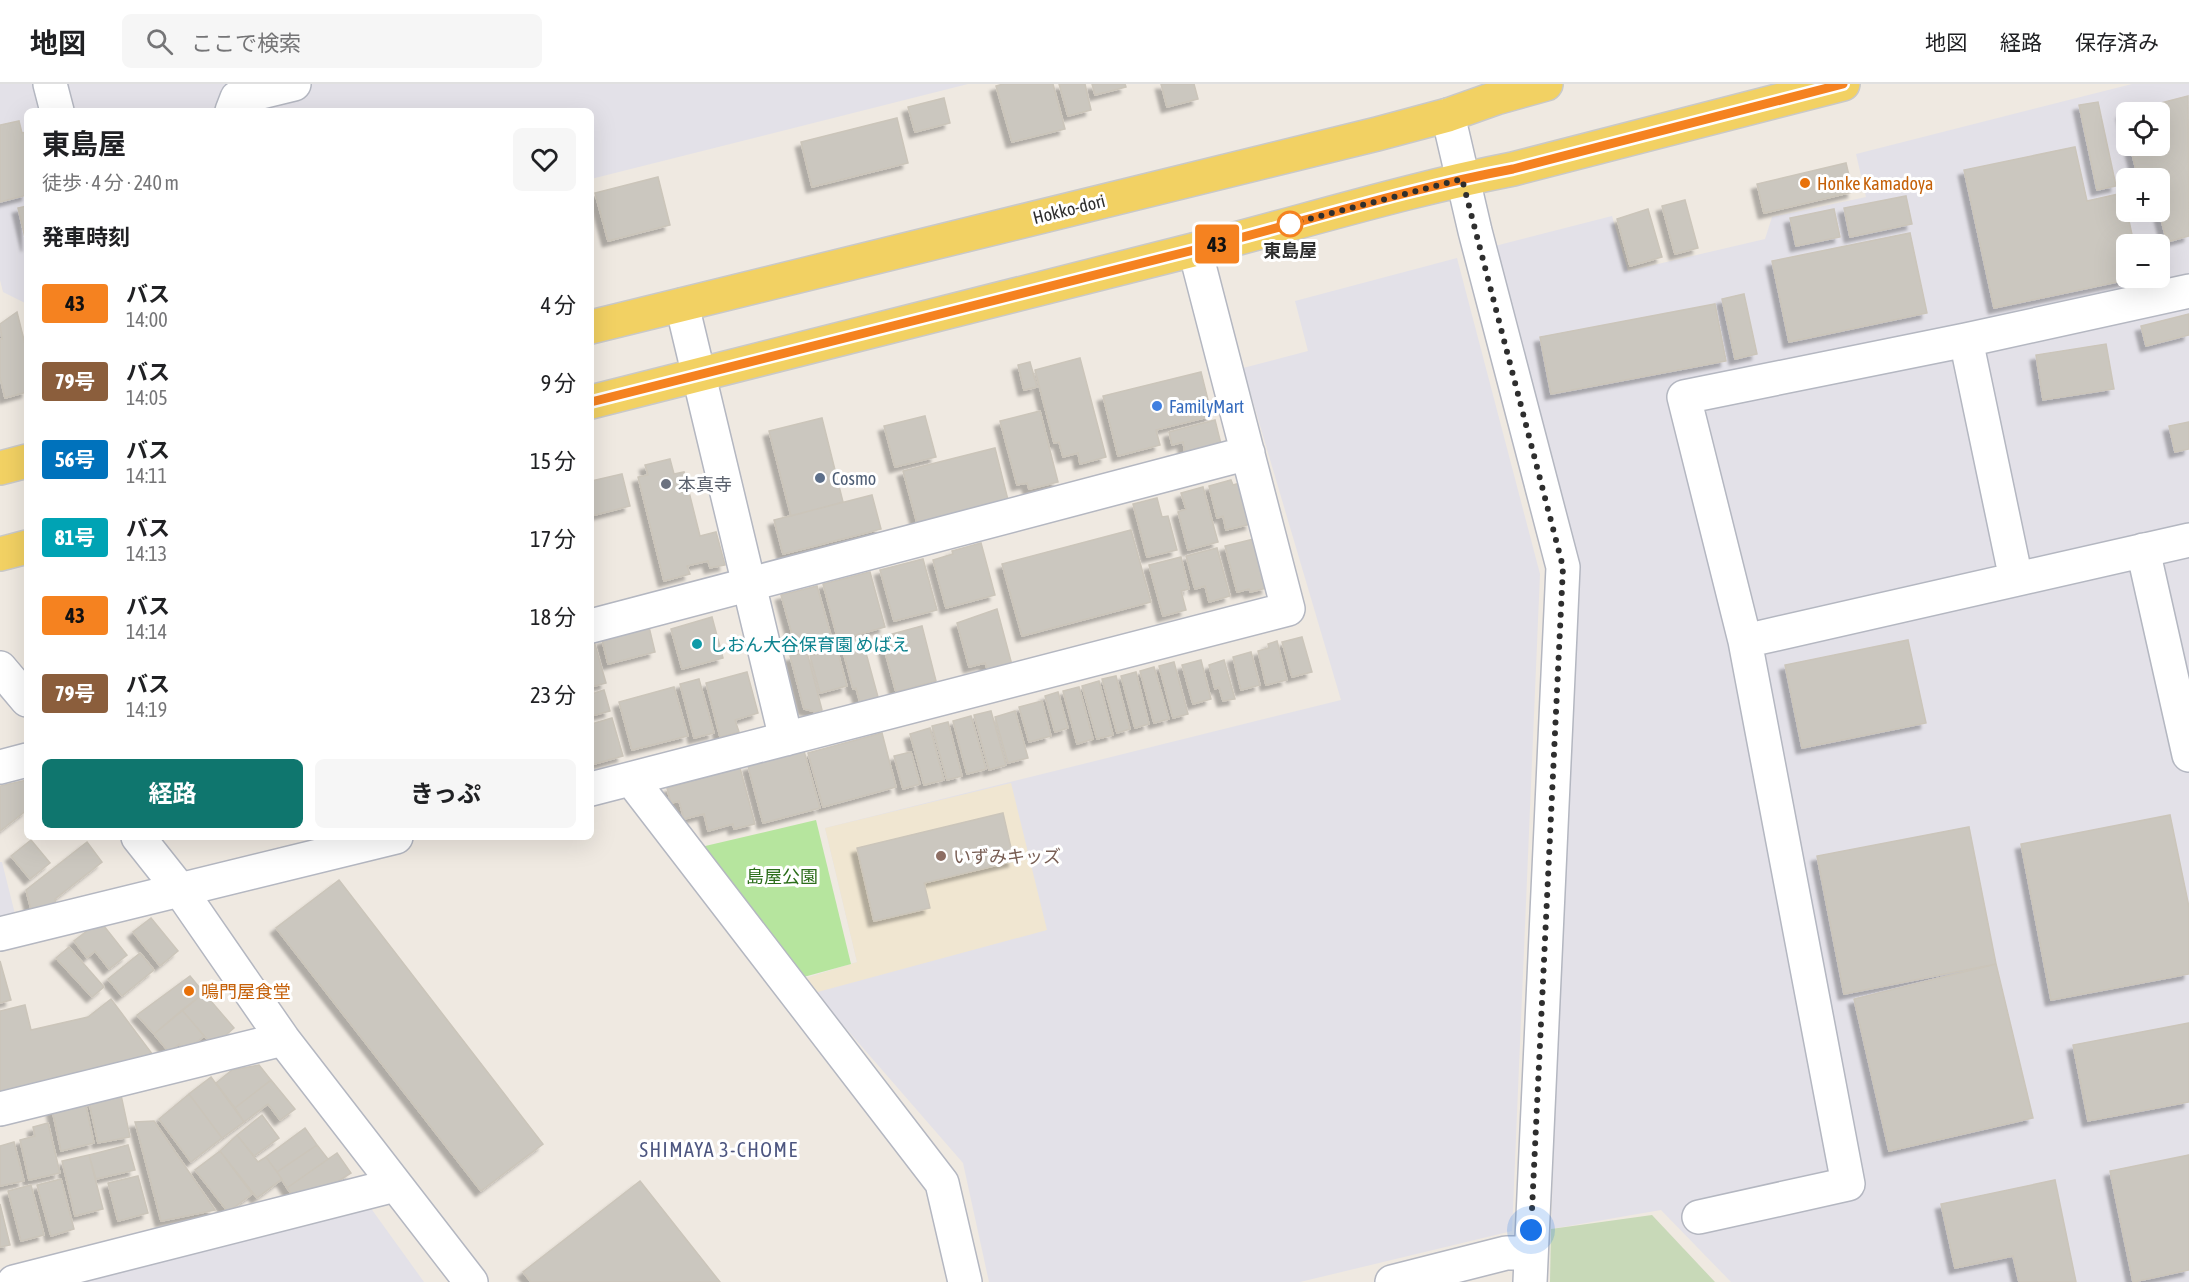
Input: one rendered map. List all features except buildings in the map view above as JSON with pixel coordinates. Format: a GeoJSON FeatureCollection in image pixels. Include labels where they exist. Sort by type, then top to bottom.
{"type":"FeatureCollection","features":[{"type":"Feature","properties":{"kind":"main road","name":"Hokko-dori"},"geometry":{"type":"LineString","coordinates":[[594,326],[1448,115],[1546,84]]}},
{"type":"Feature","properties":{"kind":"main road"},"geometry":{"type":"LineString","coordinates":[[594,401],[1843,84]]}},
{"type":"Feature","properties":{"kind":"main road"},"geometry":{"type":"LineString","coordinates":[[0,468],[24,462]]}},
{"type":"Feature","properties":{"kind":"main road"},"geometry":{"type":"LineString","coordinates":[[0,554],[24,548]]}},
{"type":"Feature","properties":{"kind":"street"},"geometry":{"type":"LineString","coordinates":[[51,84],[56,108]]}},
{"type":"Feature","properties":{"kind":"street"},"geometry":{"type":"LineString","coordinates":[[233,108],[237,98],[294,84]]}},
{"type":"Feature","properties":{"kind":"street"},"geometry":{"type":"LineString","coordinates":[[1448,115],[1462,179],[1563,567],[1530,1268]]}},
{"type":"Feature","properties":{"kind":"street"},"geometry":{"type":"LineString","coordinates":[[594,788],[1288,609],[1195,250]]}},
{"type":"Feature","properties":{"kind":"street"},"geometry":{"type":"LineString","coordinates":[[1700,1217],[1848,1184],[1745,641],[1684,397],[1966,340],[2189,291]]}},
{"type":"Feature","properties":{"kind":"street"},"geometry":{"type":"LineString","coordinates":[[682,305],[786,739]]}},
{"type":"Feature","properties":{"kind":"street"},"geometry":{"type":"LineString","coordinates":[[1966,340],[2016,579]]}},
{"type":"Feature","properties":{"kind":"street"},"geometry":{"type":"LineString","coordinates":[[594,625],[1248,453]]}},
{"type":"Feature","properties":{"kind":"street"},"geometry":{"type":"LineString","coordinates":[[1745,641],[2189,540]]}},
{"type":"Feature","properties":{"kind":"street"},"geometry":{"type":"LineString","coordinates":[[2143,550],[2189,755]]}},
{"type":"Feature","properties":{"kind":"street"},"geometry":{"type":"LineString","coordinates":[[0,668],[24,696]]}},
{"type":"Feature","properties":{"kind":"street"},"geometry":{"type":"LineString","coordinates":[[0,767],[24,761]]}},
{"type":"Feature","properties":{"kind":"street"},"geometry":{"type":"LineString","coordinates":[[631,779],[942,1183],[965,1282]]}},
{"type":"Feature","properties":{"kind":"street"},"geometry":{"type":"LineString","coordinates":[[140,840],[180,890],[284,1039],[471,1282]]}},
{"type":"Feature","properties":{"kind":"street"},"geometry":{"type":"LineString","coordinates":[[0,934],[383,840]]}},
{"type":"Feature","properties":{"kind":"street"},"geometry":{"type":"LineString","coordinates":[[0,1109],[284,1039]]}},
{"type":"Feature","properties":{"kind":"street"},"geometry":{"type":"LineString","coordinates":[[14,1282],[395,1185]]}},
{"type":"Feature","properties":{"kind":"street"},"geometry":{"type":"LineString","coordinates":[[1392,1282],[1506,1252],[1530,1268]]}},
{"type":"Feature","properties":{"kind":"shaded area"},"geometry":{"type":"Polygon","coordinates":[[[0,84],[968,84],[594,178],[594,108],[24,108],[24,302],[3,292],[0,280],[0,84]]]}},
{"type":"Feature","properties":{"kind":"shaded area"},"geometry":{"type":"Polygon","coordinates":[[[2132,84],[2189,84],[2189,1282],[1731,1282],[1661,1210],[1551,1229],[1575,568],[1491,247],[1612,216],[1628,271],[1765,239],[1772,217],[1866,197],[1856,154],[2132,84]]]}},
{"type":"Feature","properties":{"kind":"shaded area"},"geometry":{"type":"Polygon","coordinates":[[[1457,258],[1540,574],[1512,1231],[1300,1282],[989,1282],[963,1163],[803,979],[857,962],[825,828],[1341,700],[1243,368],[1308,351],[1295,301],[1457,258]]]}},
{"type":"Feature","properties":{"kind":"shaded area"},"geometry":{"type":"Polygon","coordinates":[[[1011,783],[1047,930],[814,993],[803,979],[857,962],[825,828],[1011,783]]]}},
{"type":"Feature","properties":{"kind":"shaded area"},"geometry":{"type":"Polygon","coordinates":[[[0,862],[2,862],[16,918],[0,922],[0,862]]]}},
{"type":"Feature","properties":{"kind":"shaded area"},"geometry":{"type":"Polygon","coordinates":[[[370,1207],[424,1282],[62,1282],[370,1207]]]}},
{"type":"Feature","properties":{"kind":"green space","name":"島屋公園"},"geometry":{"type":"Polygon","coordinates":[[[816,820],[851,964],[800,978],[701,847],[816,820]]]}},
{"type":"Feature","properties":{"kind":"green space"},"geometry":{"type":"Polygon","coordinates":[[[1652,1215],[1715,1282],[1550,1282],[1551,1229],[1652,1215]]]}},
{"type":"Feature","properties":{"kind":"bus line","name":"43"},"geometry":{"type":"LineString","coordinates":[[594,401],[1195,250],[1393,196],[1513,169],[1843,84]]}},
{"type":"Feature","properties":{"kind":"place","name":"Honke Kamadoya"},"geometry":{"type":"Point","coordinates":[1805,183]}},
{"type":"Feature","properties":{"kind":"place","name":"東島屋"},"geometry":{"type":"Point","coordinates":[1290,224]}},
{"type":"Feature","properties":{"kind":"place","name":"FamilyMart"},"geometry":{"type":"Point","coordinates":[1157,406]}},
{"type":"Feature","properties":{"kind":"place","name":"Cosmo"},"geometry":{"type":"Point","coordinates":[820,478]}},
{"type":"Feature","properties":{"kind":"place","name":"本真寺"},"geometry":{"type":"Point","coordinates":[666,484]}},
{"type":"Feature","properties":{"kind":"place","name":"しおん大谷保育園 めばえ"},"geometry":{"type":"Point","coordinates":[697,644]}},
{"type":"Feature","properties":{"kind":"place","name":"いずみキッズ"},"geometry":{"type":"Point","coordinates":[941,856]}},
{"type":"Feature","properties":{"kind":"place","name":"鳴門屋食堂"},"geometry":{"type":"Point","coordinates":[189,991]}},
{"type":"Feature","properties":{"kind":"district","name":"SHIMAYA 3-CHOME"},"geometry":{"type":"Point","coordinates":[719,1149]}},
{"type":"Feature","properties":{"kind":"route"},"geometry":{"type":"LineString","coordinates":[[1290,224],[1462,179],[1563,567],[1531,1230]]}}]}
